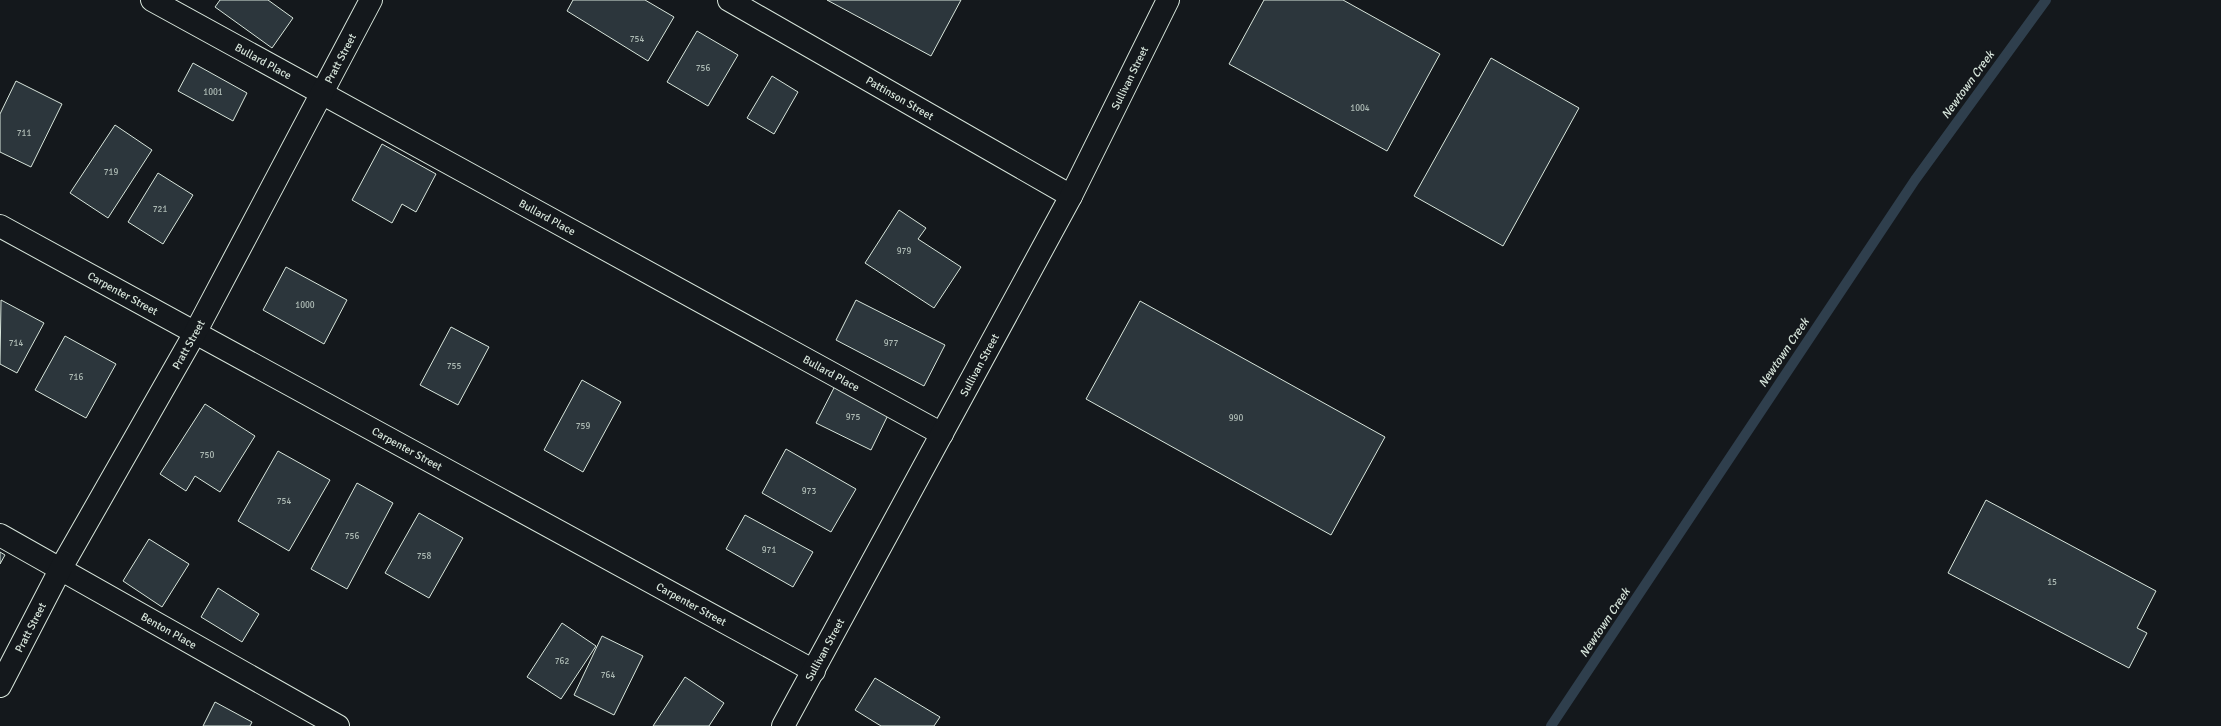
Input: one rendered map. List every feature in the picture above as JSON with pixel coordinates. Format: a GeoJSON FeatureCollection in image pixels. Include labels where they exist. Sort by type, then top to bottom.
{"type":"FeatureCollection","features":[{"type":"Feature","properties":{"kind":"street","name":"Bullard Place"},"geometry":{"type":"LineString","coordinates":[[152,0],[942,434]]}},
{"type":"Feature","properties":{"kind":"street","name":"Pratt Street"},"geometry":{"type":"LineString","coordinates":[[0,686],[61,568],[195,333],[370,0]]}},
{"type":"Feature","properties":{"kind":"street","name":"Pattinson Street"},"geometry":{"type":"LineString","coordinates":[[729,0],[1071,196]]}},
{"type":"Feature","properties":{"kind":"street","name":"Sullivan Street"},"geometry":{"type":"LineString","coordinates":[[783,726],[1071,196],[1168,0]]}},
{"type":"Feature","properties":{"kind":"street","name":"Carpenter Street"},"geometry":{"type":"LineString","coordinates":[[0,226],[814,671]]}},
{"type":"Feature","properties":{"kind":"street","name":"Benton Place"},"geometry":{"type":"LineString","coordinates":[[0,535],[61,568],[338,726]]}},
{"type":"Feature","properties":{"kind":"building"},"geometry":{"type":"Polygon","coordinates":[[[220,0],[268,0],[293,18],[272,48],[215,7],[220,0]]]}},
{"type":"Feature","properties":{"kind":"building"},"geometry":{"type":"Polygon","coordinates":[[[573,0],[645,0],[674,17],[648,61],[567,11],[573,0]]]}},
{"type":"Feature","properties":{"kind":"building"},"geometry":{"type":"Polygon","coordinates":[[[827,0],[961,0],[931,56],[827,0]]]}},
{"type":"Feature","properties":{"kind":"building"},"geometry":{"type":"Polygon","coordinates":[[[1264,0],[1343,0],[1440,54],[1387,151],[1229,64],[1264,0]]]}},
{"type":"Feature","properties":{"kind":"building"},"geometry":{"type":"Polygon","coordinates":[[[697,31],[738,55],[708,106],[667,82],[697,31]]]}},
{"type":"Feature","properties":{"kind":"building"},"geometry":{"type":"Polygon","coordinates":[[[1491,58],[1579,108],[1503,246],[1414,196],[1491,58]]]}},
{"type":"Feature","properties":{"kind":"building"},"geometry":{"type":"Polygon","coordinates":[[[193,63],[247,93],[233,121],[178,91],[193,63]]]}},
{"type":"Feature","properties":{"kind":"building"},"geometry":{"type":"Polygon","coordinates":[[[772,76],[798,92],[774,134],[747,118],[772,76]]]}},
{"type":"Feature","properties":{"kind":"building"},"geometry":{"type":"Polygon","coordinates":[[[16,81],[62,104],[31,167],[0,152],[0,114],[16,81]]]}},
{"type":"Feature","properties":{"kind":"building"},"geometry":{"type":"Polygon","coordinates":[[[115,125],[152,150],[108,218],[70,193],[115,125]]]}},
{"type":"Feature","properties":{"kind":"building"},"geometry":{"type":"Polygon","coordinates":[[[382,144],[436,174],[416,212],[402,204],[392,223],[352,200],[382,144]]]}},
{"type":"Feature","properties":{"kind":"building"},"geometry":{"type":"Polygon","coordinates":[[[158,173],[193,195],[163,244],[128,222],[158,173]]]}},
{"type":"Feature","properties":{"kind":"building"},"geometry":{"type":"Polygon","coordinates":[[[899,210],[926,228],[918,239],[961,267],[934,308],[865,263],[899,210]]]}},
{"type":"Feature","properties":{"kind":"building"},"geometry":{"type":"Polygon","coordinates":[[[286,267],[347,300],[324,344],[263,310],[286,267]]]}},
{"type":"Feature","properties":{"kind":"building"},"geometry":{"type":"Polygon","coordinates":[[[1,300],[44,323],[17,373],[0,364],[1,300]]]}},
{"type":"Feature","properties":{"kind":"building"},"geometry":{"type":"Polygon","coordinates":[[[856,300],[945,345],[924,386],[836,340],[856,300]]]}},
{"type":"Feature","properties":{"kind":"building"},"geometry":{"type":"Polygon","coordinates":[[[1140,301],[1385,437],[1331,535],[1086,399],[1140,301]]]}},
{"type":"Feature","properties":{"kind":"building"},"geometry":{"type":"Polygon","coordinates":[[[451,327],[489,347],[458,405],[420,385],[451,327]]]}},
{"type":"Feature","properties":{"kind":"building"},"geometry":{"type":"Polygon","coordinates":[[[65,336],[116,364],[86,418],[35,390],[65,336]]]}},
{"type":"Feature","properties":{"kind":"building"},"geometry":{"type":"Polygon","coordinates":[[[582,380],[621,402],[583,472],[544,450],[582,380]]]}},
{"type":"Feature","properties":{"kind":"building"},"geometry":{"type":"Polygon","coordinates":[[[836,384],[890,411],[871,450],[816,423],[836,384]]]}},
{"type":"Feature","properties":{"kind":"building"},"geometry":{"type":"Polygon","coordinates":[[[205,404],[255,436],[220,492],[195,476],[186,491],[160,474],[205,404]]]}},
{"type":"Feature","properties":{"kind":"building"},"geometry":{"type":"Polygon","coordinates":[[[786,449],[856,489],[831,532],[762,493],[786,449]]]}},
{"type":"Feature","properties":{"kind":"building"},"geometry":{"type":"Polygon","coordinates":[[[278,451],[330,480],[289,551],[238,521],[278,451]]]}},
{"type":"Feature","properties":{"kind":"building"},"geometry":{"type":"Polygon","coordinates":[[[357,483],[393,503],[347,589],[311,569],[357,483]]]}},
{"type":"Feature","properties":{"kind":"building"},"geometry":{"type":"Polygon","coordinates":[[[1986,500],[2156,591],[2137,628],[2147,633],[2129,668],[1948,573],[1986,500]]]}},
{"type":"Feature","properties":{"kind":"building"},"geometry":{"type":"Polygon","coordinates":[[[419,513],[463,538],[429,598],[385,573],[419,513]]]}},
{"type":"Feature","properties":{"kind":"building"},"geometry":{"type":"Polygon","coordinates":[[[745,515],[813,552],[793,587],[726,549],[745,515]]]}},
{"type":"Feature","properties":{"kind":"building"},"geometry":{"type":"Polygon","coordinates":[[[149,539],[189,564],[162,607],[123,581],[149,539]]]}},
{"type":"Feature","properties":{"kind":"building"},"geometry":{"type":"Polygon","coordinates":[[[0,552],[5,555],[0,564],[0,552]]]}},
{"type":"Feature","properties":{"kind":"building"},"geometry":{"type":"Polygon","coordinates":[[[218,588],[259,614],[242,642],[201,617],[218,588]]]}},
{"type":"Feature","properties":{"kind":"building"},"geometry":{"type":"Polygon","coordinates":[[[562,623],[596,646],[561,699],[527,677],[562,623]]]}},
{"type":"Feature","properties":{"kind":"building"},"geometry":{"type":"Polygon","coordinates":[[[602,636],[643,656],[614,715],[574,695],[602,636]]]}},
{"type":"Feature","properties":{"kind":"building"},"geometry":{"type":"Polygon","coordinates":[[[685,677],[724,703],[709,726],[653,726],[685,677]]]}},
{"type":"Feature","properties":{"kind":"building"},"geometry":{"type":"Polygon","coordinates":[[[875,678],[940,717],[934,726],[881,726],[855,710],[875,678]]]}},
{"type":"Feature","properties":{"kind":"building"},"geometry":{"type":"Polygon","coordinates":[[[215,702],[252,722],[250,726],[203,726],[215,702]]]}},
{"type":"Feature","properties":{"kind":"waterway","name":"Newtown Creek"},"geometry":{"type":"LineString","coordinates":[[1551,726],[1915,180],[2046,0]]}}]}
